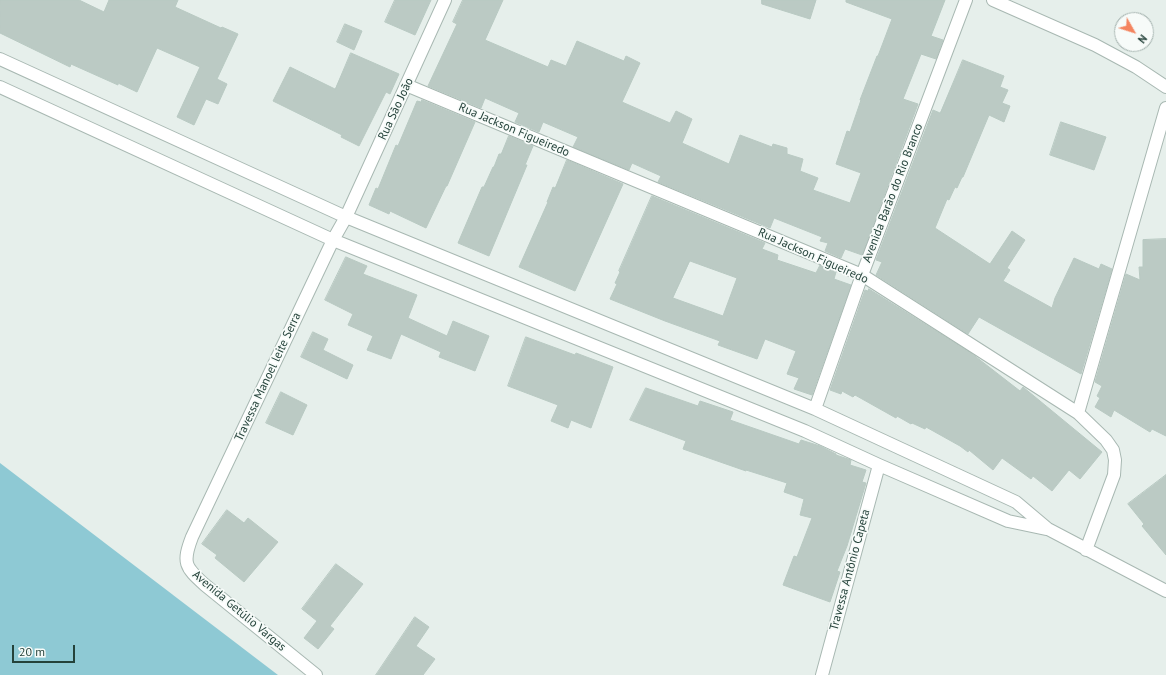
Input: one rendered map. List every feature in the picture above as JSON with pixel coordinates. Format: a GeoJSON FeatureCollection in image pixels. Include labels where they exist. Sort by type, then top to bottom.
{"type":"FeatureCollection","features":[{"type":"Feature","properties":{"kind":"street","name":"Rua São João"},"geometry":{"type":"LineString","coordinates":[[346,217],[445,0]]}},
{"type":"Feature","properties":{"kind":"street","name":"Avenida Barão do Rio Branco"},"geometry":{"type":"LineString","coordinates":[[815,409],[862,275],[966,0]]}},
{"type":"Feature","properties":{"kind":"street"},"geometry":{"type":"LineString","coordinates":[[993,0],[1095,45],[1136,67],[1166,87]]}},
{"type":"Feature","properties":{"kind":"street"},"geometry":{"type":"LineString","coordinates":[[0,59],[346,217],[815,409],[1016,502],[1048,529],[1166,591]]}},
{"type":"Feature","properties":{"kind":"street","name":"Rua Jackson Figueiredo"},"geometry":{"type":"LineString","coordinates":[[406,85],[862,275],[1078,413],[1106,440],[1113,450],[1115,460],[1114,475],[1086,550]]}},
{"type":"Feature","properties":{"kind":"street"},"geometry":{"type":"LineString","coordinates":[[0,87],[334,240],[805,431],[1008,521],[1048,529]]}},
{"type":"Feature","properties":{"kind":"street"},"geometry":{"type":"LineString","coordinates":[[1078,413],[1166,108]]}},
{"type":"Feature","properties":{"kind":"street","name":"Travessa Manoel leite Serra"},"geometry":{"type":"LineString","coordinates":[[192,537],[346,217]]}},
{"type":"Feature","properties":{"kind":"street","name":"Travessa Antônio Capeta"},"geometry":{"type":"LineString","coordinates":[[822,675],[879,465]]}},
{"type":"Feature","properties":{"kind":"street","name":"Avenida Getúlio Vargas"},"geometry":{"type":"LineString","coordinates":[[192,537],[187,551],[186,560],[188,568],[193,575],[316,675]]}},
{"type":"Feature","properties":{"kind":"water"},"geometry":{"type":"Polygon","coordinates":[[[0,463],[278,675],[0,675],[0,463]]]}},
{"type":"Feature","properties":{"kind":"building"},"geometry":{"type":"Polygon","coordinates":[[[0,0],[79,0],[104,12],[109,0],[178,0],[175,7],[238,34],[217,79],[227,84],[218,104],[206,99],[194,125],[177,117],[200,67],[157,48],[137,92],[71,64],[70,67],[0,33],[0,0]]]}},
{"type":"Feature","properties":{"kind":"building"},"geometry":{"type":"Polygon","coordinates":[[[395,0],[431,0],[415,35],[385,22],[395,0]]]}},
{"type":"Feature","properties":{"kind":"building"},"geometry":{"type":"Polygon","coordinates":[[[463,0],[503,0],[485,40],[548,67],[551,60],[566,66],[577,41],[624,61],[626,56],[640,63],[622,102],[670,123],[676,111],[692,119],[682,143],[729,164],[740,135],[772,147],[773,144],[787,148],[787,154],[803,159],[800,171],[818,178],[813,190],[850,203],[861,173],[836,164],[847,131],[850,132],[860,100],[892,19],[846,2],[846,0],[945,0],[931,36],[943,40],[936,59],[921,54],[903,99],[918,104],[862,255],[845,249],[841,258],[825,251],[828,243],[820,241],[822,237],[774,218],[770,228],[658,182],[661,176],[632,163],[629,170],[573,147],[578,137],[543,122],[539,132],[515,122],[519,113],[485,98],[481,108],[428,86],[457,24],[453,22],[463,0]]]}},
{"type":"Feature","properties":{"kind":"building"},"geometry":{"type":"Polygon","coordinates":[[[762,0],[816,0],[810,19],[762,4],[762,0]]]}},
{"type":"Feature","properties":{"kind":"building"},"geometry":{"type":"Polygon","coordinates":[[[345,24],[362,31],[354,50],[337,42],[345,24]]]}},
{"type":"Feature","properties":{"kind":"building"},"geometry":{"type":"Polygon","coordinates":[[[351,53],[399,74],[390,94],[386,92],[359,146],[341,137],[342,135],[273,101],[290,67],[335,89],[351,53]]]}},
{"type":"Feature","properties":{"kind":"building"},"geometry":{"type":"Polygon","coordinates":[[[963,60],[1004,76],[1000,87],[1008,90],[1002,103],[1010,106],[1004,122],[989,115],[963,177],[957,188],[955,187],[949,200],[947,199],[935,228],[990,264],[1012,231],[1025,240],[1007,268],[1010,270],[1003,281],[1052,308],[1055,298],[1074,258],[1099,269],[1101,264],[1112,269],[1081,374],[979,317],[968,334],[876,275],[882,262],[876,260],[933,110],[940,113],[963,60]]]}},
{"type":"Feature","properties":{"kind":"building"},"geometry":{"type":"Polygon","coordinates":[[[422,100],[475,122],[447,186],[426,228],[390,211],[389,214],[369,205],[376,188],[378,189],[396,145],[398,146],[417,101],[421,102],[422,100]]]}},
{"type":"Feature","properties":{"kind":"building"},"geometry":{"type":"Polygon","coordinates":[[[1061,122],[1106,137],[1094,170],[1050,155],[1061,122]]]}},
{"type":"Feature","properties":{"kind":"building"},"geometry":{"type":"Polygon","coordinates":[[[509,136],[533,146],[525,165],[527,165],[489,256],[458,243],[482,187],[484,187],[509,136]]]}},
{"type":"Feature","properties":{"kind":"building"},"geometry":{"type":"Polygon","coordinates":[[[567,160],[623,184],[575,291],[519,267],[548,202],[553,187],[555,188],[567,160]]]}},
{"type":"Feature","properties":{"kind":"building"},"geometry":{"type":"Polygon","coordinates":[[[652,196],[765,243],[762,249],[778,255],[777,260],[816,273],[820,265],[836,272],[834,279],[851,285],[812,395],[794,389],[799,378],[787,374],[796,351],[765,339],[757,359],[718,345],[720,341],[610,299],[617,284],[615,283],[620,272],[619,271],[652,196]],[[690,261],[673,298],[723,316],[737,278],[690,261]]]}},
{"type":"Feature","properties":{"kind":"building"},"geometry":{"type":"Polygon","coordinates":[[[1166,239],[1166,436],[1152,429],[1150,432],[1114,410],[1111,417],[1095,407],[1100,398],[1097,396],[1102,386],[1095,382],[1126,274],[1140,280],[1139,267],[1143,267],[1143,240],[1166,239]]]}},
{"type":"Feature","properties":{"kind":"building"},"geometry":{"type":"Polygon","coordinates":[[[346,257],[367,266],[363,274],[417,295],[408,318],[447,336],[453,321],[489,336],[475,371],[439,357],[441,352],[401,334],[391,359],[367,350],[373,336],[348,325],[353,314],[325,300],[346,257]]]}},
{"type":"Feature","properties":{"kind":"building"},"geometry":{"type":"Polygon","coordinates":[[[869,289],[971,353],[1020,391],[1023,387],[1102,452],[1080,479],[1069,470],[1052,491],[1033,476],[1031,479],[1002,458],[993,470],[969,450],[968,452],[926,427],[925,429],[912,423],[911,424],[897,416],[896,418],[855,395],[853,397],[842,391],[841,394],[830,390],[865,290],[868,291],[869,289]]]}},
{"type":"Feature","properties":{"kind":"building"},"geometry":{"type":"Polygon","coordinates":[[[313,332],[328,339],[323,350],[353,365],[347,379],[301,357],[313,332]]]}},
{"type":"Feature","properties":{"kind":"building"},"geometry":{"type":"Polygon","coordinates":[[[526,337],[613,367],[591,428],[571,420],[568,428],[551,421],[558,405],[508,386],[526,337]]]}},
{"type":"Feature","properties":{"kind":"building"},"geometry":{"type":"Polygon","coordinates":[[[646,388],[698,406],[700,401],[733,412],[730,420],[799,444],[801,440],[820,446],[836,455],[851,460],[850,465],[866,470],[862,482],[866,483],[847,546],[837,571],[840,572],[830,602],[783,585],[794,556],[797,557],[812,518],[800,515],[804,499],[784,492],[787,483],[746,471],[683,449],[686,441],[630,420],[646,388]]]}},
{"type":"Feature","properties":{"kind":"building"},"geometry":{"type":"Polygon","coordinates":[[[281,392],[307,405],[293,435],[266,423],[281,392]]]}},
{"type":"Feature","properties":{"kind":"building"},"geometry":{"type":"Polygon","coordinates":[[[1166,475],[1166,555],[1142,526],[1144,524],[1128,504],[1166,475]]]}},
{"type":"Feature","properties":{"kind":"building"},"geometry":{"type":"Polygon","coordinates":[[[227,510],[244,523],[248,518],[278,542],[244,582],[215,558],[217,555],[202,544],[227,510]]]}},
{"type":"Feature","properties":{"kind":"building"},"geometry":{"type":"Polygon","coordinates":[[[336,564],[363,584],[330,626],[334,629],[318,649],[304,638],[317,621],[302,609],[336,564]]]}},
{"type":"Feature","properties":{"kind":"building"},"geometry":{"type":"Polygon","coordinates":[[[415,617],[429,627],[416,646],[435,659],[423,675],[376,675],[415,617]]]}}]}
